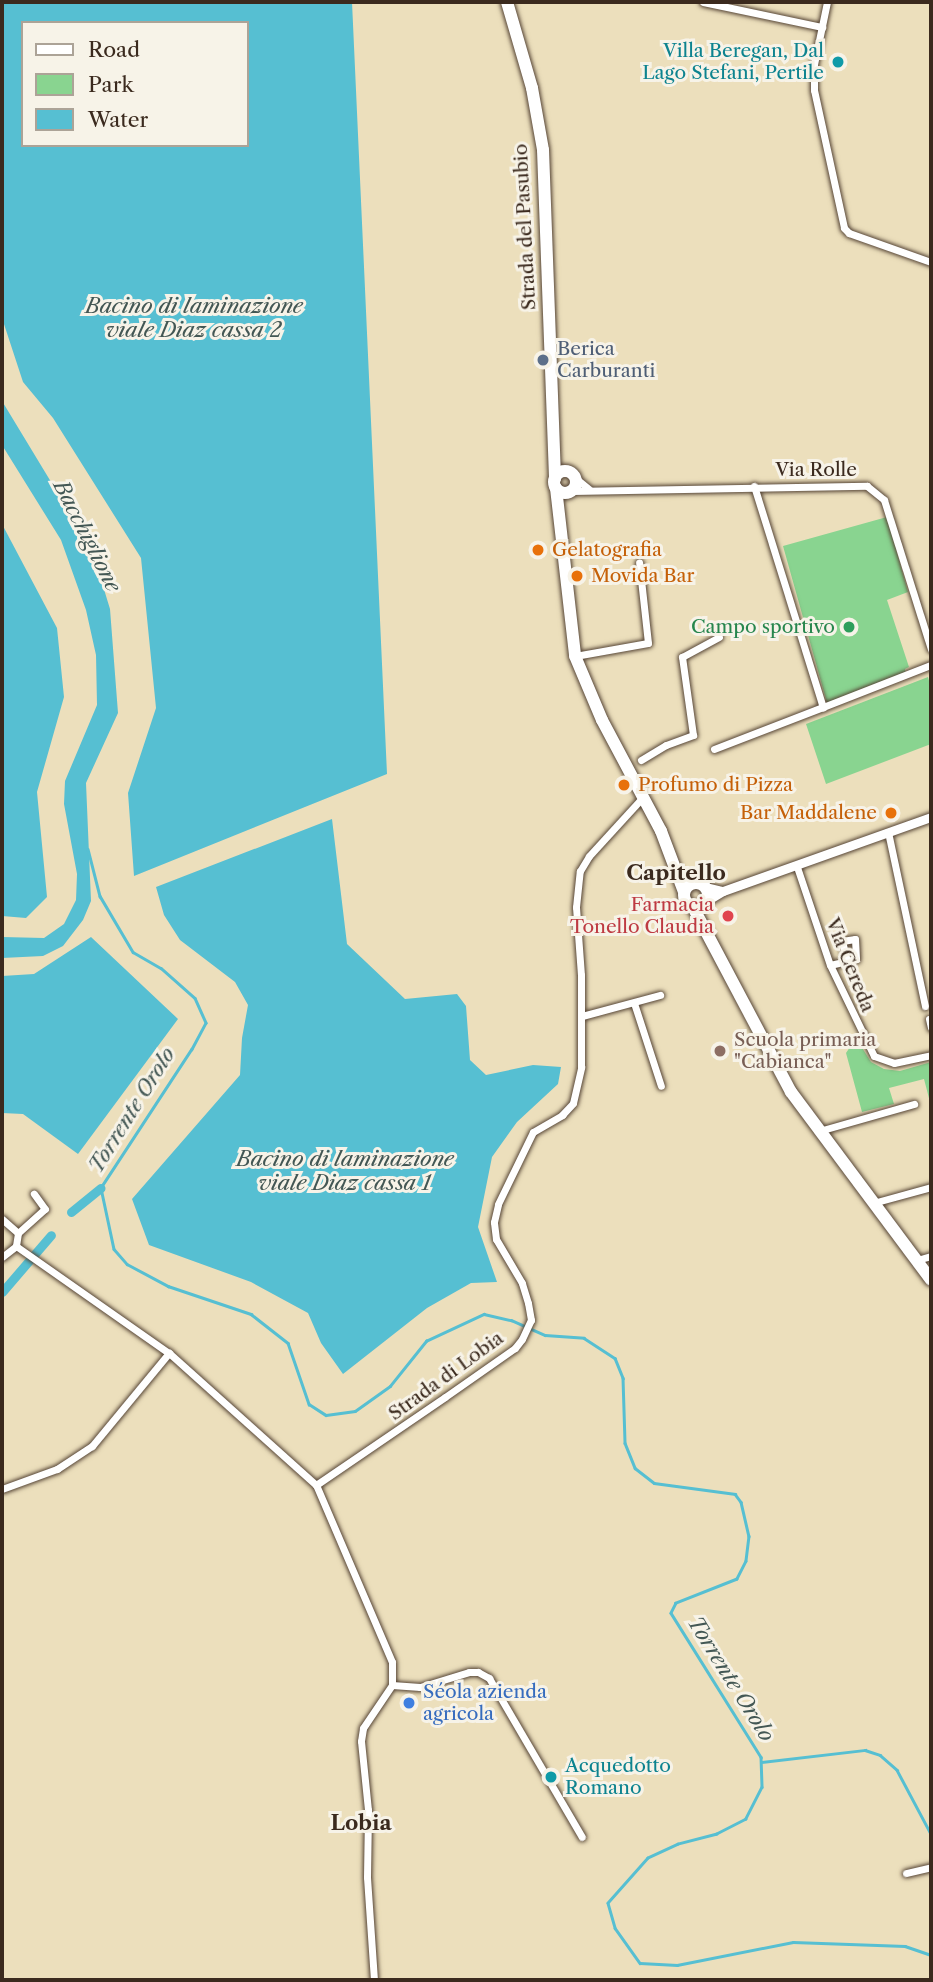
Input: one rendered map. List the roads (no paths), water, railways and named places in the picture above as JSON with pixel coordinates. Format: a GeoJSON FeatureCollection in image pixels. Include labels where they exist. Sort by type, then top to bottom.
{"type":"FeatureCollection","features":[{"type":"Feature","properties":{"kind":"main road","name":"Strada del Pasubio"},"geometry":{"type":"LineString","coordinates":[[507,2],[532,88],[543,150],[553,454],[563,488]]}},
{"type":"Feature","properties":{"kind":"main road"},"geometry":{"type":"LineString","coordinates":[[553,454],[573,475],[576,484],[563,488]]}},
{"type":"Feature","properties":{"kind":"main road"},"geometry":{"type":"LineString","coordinates":[[573,475],[561,472],[563,488],[557,513],[575,656],[587,688],[634,763],[643,797],[702,896],[724,962],[772,1061],[819,1131],[931,1280]]}},
{"type":"Feature","properties":{"kind":"main road"},"geometry":{"type":"LineString","coordinates":[[661,831],[684,892],[689,884],[702,896]]}},
{"type":"Feature","properties":{"kind":"street"},"geometry":{"type":"LineString","coordinates":[[703,2],[822,27]]}},
{"type":"Feature","properties":{"kind":"street"},"geometry":{"type":"LineString","coordinates":[[827,2],[814,64],[814,90],[845,228],[849,233],[931,262]]}},
{"type":"Feature","properties":{"kind":"street"},"geometry":{"type":"LineString","coordinates":[[573,475],[590,490]]}},
{"type":"Feature","properties":{"kind":"street","name":"Via Rolle"},"geometry":{"type":"LineString","coordinates":[[563,488],[590,490],[858,484],[880,494],[895,528],[931,649]]}},
{"type":"Feature","properties":{"kind":"street","name":"Via Rolle"},"geometry":{"type":"LineString","coordinates":[[754,486],[823,707]]}},
{"type":"Feature","properties":{"kind":"street"},"geometry":{"type":"LineString","coordinates":[[575,656],[648,643],[639,562]]}},
{"type":"Feature","properties":{"kind":"street"},"geometry":{"type":"LineString","coordinates":[[634,763],[666,745],[693,735],[682,657],[719,637]]}},
{"type":"Feature","properties":{"kind":"street"},"geometry":{"type":"LineString","coordinates":[[714,749],[931,665]]}},
{"type":"Feature","properties":{"kind":"street","name":"Strada di Lobia"},"geometry":{"type":"LineString","coordinates":[[316,1485],[515,1348],[529,1325],[531,1320],[522,1283],[496,1239],[494,1222],[507,1181],[533,1132],[562,1115],[573,1102],[580,1083],[582,1016],[576,908],[580,872],[589,856],[643,797]]}},
{"type":"Feature","properties":{"kind":"street"},"geometry":{"type":"LineString","coordinates":[[702,896],[797,867],[931,817]]}},
{"type":"Feature","properties":{"kind":"street"},"geometry":{"type":"LineString","coordinates":[[888,832],[925,1006]]}},
{"type":"Feature","properties":{"kind":"street","name":"Via Cereda"},"geometry":{"type":"LineString","coordinates":[[797,867],[830,965],[874,1056],[894,1063],[931,1055]]}},
{"type":"Feature","properties":{"kind":"street"},"geometry":{"type":"LineString","coordinates":[[830,965],[847,961]]}},
{"type":"Feature","properties":{"kind":"street"},"geometry":{"type":"LineString","coordinates":[[582,1016],[660,995]]}},
{"type":"Feature","properties":{"kind":"street"},"geometry":{"type":"LineString","coordinates":[[634,1003],[661,1086]]}},
{"type":"Feature","properties":{"kind":"street"},"geometry":{"type":"LineString","coordinates":[[929,1019],[931,1028]]}},
{"type":"Feature","properties":{"kind":"street"},"geometry":{"type":"LineString","coordinates":[[819,1131],[914,1104]]}},
{"type":"Feature","properties":{"kind":"street"},"geometry":{"type":"LineString","coordinates":[[873,1203],[931,1187]]}},
{"type":"Feature","properties":{"kind":"street"},"geometry":{"type":"LineString","coordinates":[[2,1257],[16,1246],[18,1233],[45,1209],[34,1194]]}},
{"type":"Feature","properties":{"kind":"street"},"geometry":{"type":"LineString","coordinates":[[2,1219],[18,1233]]}},
{"type":"Feature","properties":{"kind":"street"},"geometry":{"type":"LineString","coordinates":[[16,1246],[169,1353],[316,1485],[392,1662],[392,1685],[363,1727],[361,1741],[368,1810],[367,1877],[374,1980]]}},
{"type":"Feature","properties":{"kind":"street"},"geometry":{"type":"LineString","coordinates":[[917,1260],[931,1256]]}},
{"type":"Feature","properties":{"kind":"street"},"geometry":{"type":"LineString","coordinates":[[2,1489],[57,1469],[92,1447],[169,1353]]}},
{"type":"Feature","properties":{"kind":"street"},"geometry":{"type":"LineString","coordinates":[[392,1685],[420,1687],[470,1672],[478,1672],[489,1678],[582,1837]]}},
{"type":"Feature","properties":{"kind":"street"},"geometry":{"type":"LineString","coordinates":[[906,1873],[931,1867]]}},
{"type":"Feature","properties":{"kind":"water","name":"Bacino di laminazione viale Diaz cassa 2"},"geometry":{"type":"Polygon","coordinates":[[[2,2],[352,2],[387,774],[134,876],[128,793],[156,708],[141,558],[53,418],[23,382],[2,318],[2,2]]]}},
{"type":"Feature","properties":{"kind":"water","name":"Bacchiglione"},"geometry":{"type":"Polygon","coordinates":[[[2,401],[85,538],[103,586],[110,609],[118,713],[86,783],[91,901],[83,920],[63,946],[43,956],[2,958],[2,937],[44,938],[64,924],[76,900],[77,874],[64,804],[65,781],[97,705],[96,655],[86,610],[61,540],[2,445],[2,401]]]}},
{"type":"Feature","properties":{"kind":"water"},"geometry":{"type":"Polygon","coordinates":[[[2,524],[57,628],[64,697],[37,792],[47,897],[26,918],[2,916],[2,524]]]}},
{"type":"Feature","properties":{"kind":"water","name":"Bacino di laminazione viale Diaz cassa 1"},"geometry":{"type":"Polygon","coordinates":[[[332,819],[347,944],[405,999],[457,994],[466,1006],[470,1060],[486,1075],[533,1065],[561,1067],[558,1084],[517,1122],[492,1157],[478,1227],[497,1282],[471,1283],[427,1308],[343,1374],[321,1343],[308,1313],[251,1282],[149,1245],[132,1199],[240,1075],[242,1038],[248,1005],[235,982],[180,940],[164,915],[156,887],[332,819]]]}},
{"type":"Feature","properties":{"kind":"water"},"geometry":{"type":"Polygon","coordinates":[[[91,937],[178,1019],[78,1154],[23,1114],[2,1113],[2,976],[34,974],[91,937]]]}},
{"type":"Feature","properties":{"kind":"waterway","name":"Torrente Orolo"},"geometry":{"type":"LineString","coordinates":[[88,849],[100,896],[133,952],[161,968],[195,998],[206,1023],[192,1049],[101,1188],[114,1249],[127,1264],[168,1286],[251,1314],[288,1343],[309,1404],[326,1415],[355,1411],[390,1386],[426,1341],[484,1314],[511,1320],[545,1335],[584,1338],[615,1358],[623,1378],[625,1443],[635,1468],[654,1483],[735,1494],[741,1502],[749,1536],[746,1561],[737,1579],[676,1603],[671,1613],[761,1757],[762,1787],[746,1819],[717,1834],[678,1844],[648,1858],[608,1903],[615,1928],[640,1963],[677,1965],[793,1942],[905,1946],[931,1955]]}},
{"type":"Feature","properties":{"kind":"waterway"},"geometry":{"type":"LineString","coordinates":[[71,1212],[101,1188]]}},
{"type":"Feature","properties":{"kind":"waterway"},"geometry":{"type":"LineString","coordinates":[[2,1292],[51,1235]]}},
{"type":"Feature","properties":{"kind":"waterway"},"geometry":{"type":"LineString","coordinates":[[761,1762],[865,1750],[880,1755],[897,1770],[931,1834]]}},
{"type":"Feature","properties":{"kind":"place","name":"Villa Beregan, Dal Lago Stefani, Pertile"},"geometry":{"type":"Point","coordinates":[838,62]}},
{"type":"Feature","properties":{"kind":"place","name":"Berica Carburanti"},"geometry":{"type":"Point","coordinates":[543,360]}},
{"type":"Feature","properties":{"kind":"place","name":"Gelatografia"},"geometry":{"type":"Point","coordinates":[538,550]}},
{"type":"Feature","properties":{"kind":"place","name":"Movida Bar"},"geometry":{"type":"Point","coordinates":[577,576]}},
{"type":"Feature","properties":{"kind":"place","name":"Campo sportivo"},"geometry":{"type":"Point","coordinates":[849,627]}},
{"type":"Feature","properties":{"kind":"place","name":"Profumo di Pizza"},"geometry":{"type":"Point","coordinates":[624,785]}},
{"type":"Feature","properties":{"kind":"place","name":"Bar Maddalene"},"geometry":{"type":"Point","coordinates":[891,813]}},
{"type":"Feature","properties":{"kind":"place","name":"Farmacia Tonello Claudia"},"geometry":{"type":"Point","coordinates":[728,916]}},
{"type":"Feature","properties":{"kind":"place","name":"Scuola primaria \"Cabianca\""},"geometry":{"type":"Point","coordinates":[720,1051]}},
{"type":"Feature","properties":{"kind":"place","name":"Séola azienda agricola"},"geometry":{"type":"Point","coordinates":[409,1703]}},
{"type":"Feature","properties":{"kind":"place","name":"Acquedotto Romano"},"geometry":{"type":"Point","coordinates":[551,1777]}},
{"type":"Feature","properties":{"kind":"district","name":"Capitello"},"geometry":{"type":"Point","coordinates":[676,873]}},
{"type":"Feature","properties":{"kind":"district","name":"Lobia"},"geometry":{"type":"Point","coordinates":[361,1823]}}]}
